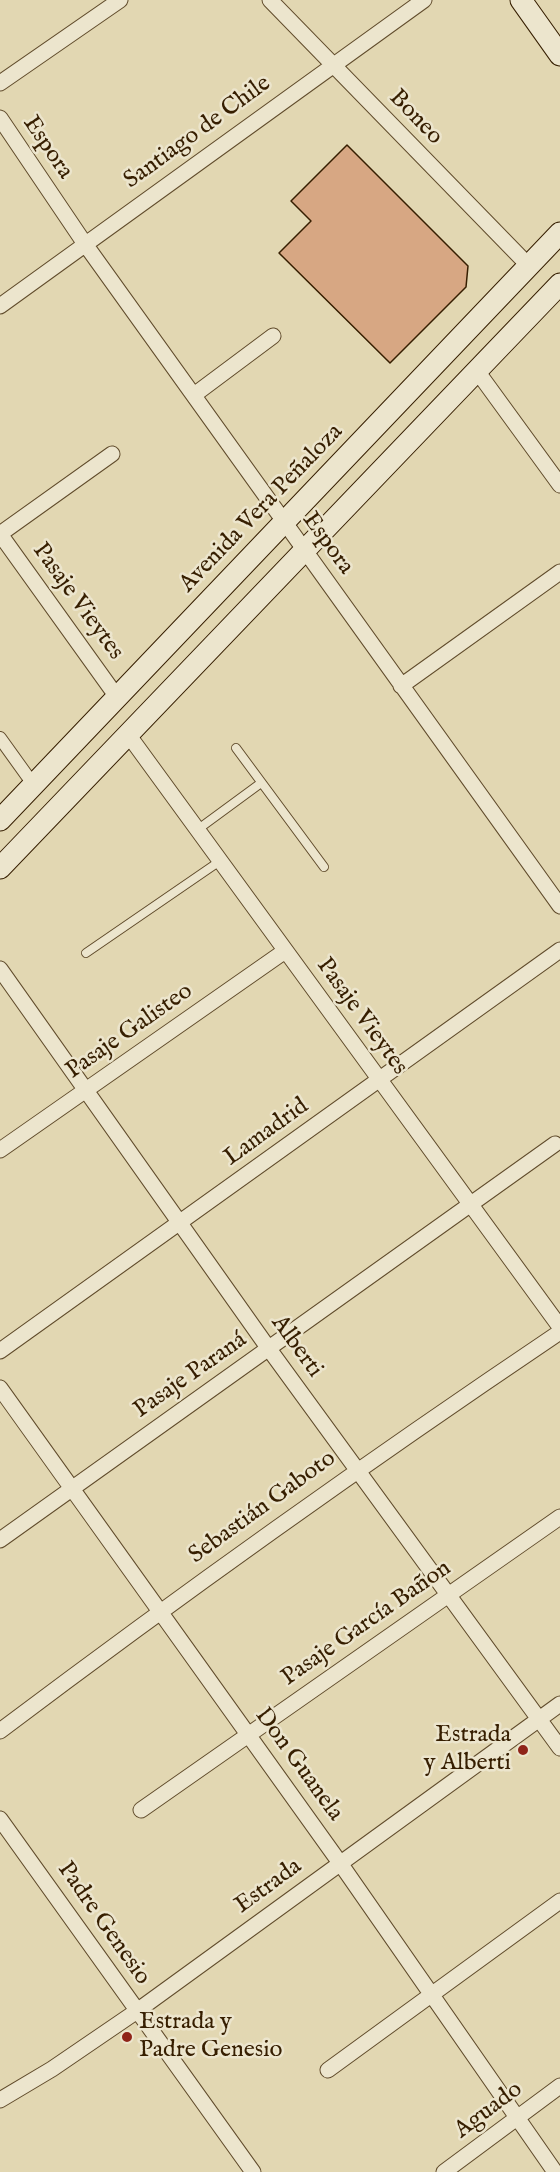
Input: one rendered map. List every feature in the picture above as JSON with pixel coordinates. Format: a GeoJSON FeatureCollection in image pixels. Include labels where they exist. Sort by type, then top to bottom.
{"type":"FeatureCollection","features":[{"type":"Feature","properties":{"kind":"main road"},"geometry":{"type":"LineString","coordinates":[[520,0],[550,35],[560,55]]}},
{"type":"Feature","properties":{"kind":"main road","name":"Avenida Vera Peñaloza"},"geometry":{"type":"LineString","coordinates":[[0,819],[560,233]]}},
{"type":"Feature","properties":{"kind":"main road"},"geometry":{"type":"LineString","coordinates":[[0,868],[560,284]]}},
{"type":"Feature","properties":{"kind":"street"},"geometry":{"type":"LineString","coordinates":[[0,83],[120,0]]}},
{"type":"Feature","properties":{"kind":"street","name":"Boneo"},"geometry":{"type":"LineString","coordinates":[[270,0],[529,266]]}},
{"type":"Feature","properties":{"kind":"street","name":"Santiago de Chile"},"geometry":{"type":"LineString","coordinates":[[0,306],[424,0]]}},
{"type":"Feature","properties":{"kind":"street","name":"Espora"},"geometry":{"type":"LineString","coordinates":[[0,118],[85,244],[560,906]]}},
{"type":"Feature","properties":{"kind":"street"},"geometry":{"type":"LineString","coordinates":[[194,395],[273,336]]}},
{"type":"Feature","properties":{"kind":"street"},"geometry":{"type":"LineString","coordinates":[[477,371],[560,485]]}},
{"type":"Feature","properties":{"kind":"street"},"geometry":{"type":"LineString","coordinates":[[0,534],[112,454]]}},
{"type":"Feature","properties":{"kind":"street","name":"Pasaje Vieytes"},"geometry":{"type":"LineString","coordinates":[[0,534],[117,697]]}},
{"type":"Feature","properties":{"kind":"street"},"geometry":{"type":"LineString","coordinates":[[401,686],[560,572]]}},
{"type":"Feature","properties":{"kind":"street","name":"Pasaje Vieytes"},"geometry":{"type":"LineString","coordinates":[[127,734],[560,1329]]}},
{"type":"Feature","properties":{"kind":"street"},"geometry":{"type":"LineString","coordinates":[[0,738],[33,784]]}},
{"type":"Feature","properties":{"kind":"street","name":"Lamadrid"},"geometry":{"type":"LineString","coordinates":[[0,1351],[560,950]]}},
{"type":"Feature","properties":{"kind":"street","name":"Pasaje Galisteo"},"geometry":{"type":"LineString","coordinates":[[0,1150],[285,951]]}},
{"type":"Feature","properties":{"kind":"street","name":"Alberti"},"geometry":{"type":"LineString","coordinates":[[0,969],[269,1349],[560,1748]]}},
{"type":"Feature","properties":{"kind":"street","name":"Pasaje Paraná"},"geometry":{"type":"LineString","coordinates":[[0,1540],[555,1144]]}},
{"type":"Feature","properties":{"kind":"street","name":"Sebastián Gaboto"},"geometry":{"type":"LineString","coordinates":[[0,1731],[160,1610],[357,1469],[560,1329]]}},
{"type":"Feature","properties":{"kind":"street","name":"Don Guanela"},"geometry":{"type":"LineString","coordinates":[[0,1388],[340,1863],[555,2172]]}},
{"type":"Feature","properties":{"kind":"street","name":"Pasaje García Bañon"},"geometry":{"type":"LineString","coordinates":[[141,1810],[560,1517]]}},
{"type":"Feature","properties":{"kind":"street","name":"Estrada"},"geometry":{"type":"LineString","coordinates":[[0,2100],[52,2069],[137,2011],[560,1704]]}},
{"type":"Feature","properties":{"kind":"street","name":"Padre Genesio"},"geometry":{"type":"LineString","coordinates":[[0,1818],[253,2172]]}},
{"type":"Feature","properties":{"kind":"street"},"geometry":{"type":"LineString","coordinates":[[328,2070],[560,1901]]}},
{"type":"Feature","properties":{"kind":"street","name":"Aguado"},"geometry":{"type":"LineString","coordinates":[[444,2172],[560,2085]]}},
{"type":"Feature","properties":{"kind":"lane"},"geometry":{"type":"LineString","coordinates":[[236,748],[324,867]]}},
{"type":"Feature","properties":{"kind":"lane"},"geometry":{"type":"LineString","coordinates":[[197,830],[261,783]]}},
{"type":"Feature","properties":{"kind":"lane"},"geometry":{"type":"LineString","coordinates":[[86,952],[220,861]]}},
{"type":"Feature","properties":{"kind":"building"},"geometry":{"type":"Polygon","coordinates":[[[347,145],[468,266],[466,287],[390,363],[279,253],[311,221],[291,201],[347,145]]]}},
{"type":"Feature","properties":{"kind":"place","name":"Estrada y Alberti"},"geometry":{"type":"Point","coordinates":[523,1750]}},
{"type":"Feature","properties":{"kind":"place","name":"Estrada y Padre Genesio"},"geometry":{"type":"Point","coordinates":[127,2037]}}]}
